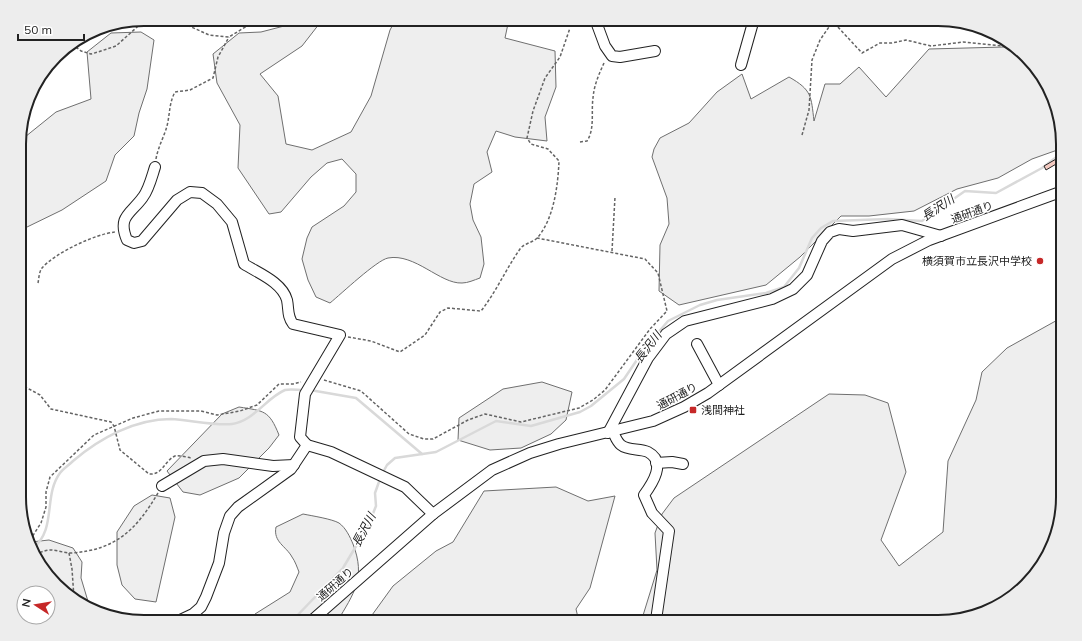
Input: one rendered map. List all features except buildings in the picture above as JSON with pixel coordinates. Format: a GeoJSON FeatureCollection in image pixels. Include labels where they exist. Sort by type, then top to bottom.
{"type":"FeatureCollection","features":[{"type":"Feature","properties":{"kind":"street"},"geometry":{"type":"LineString","coordinates":[[598,26],[612,56],[620,57],[655,51]]}},
{"type":"Feature","properties":{"kind":"street"},"geometry":{"type":"LineString","coordinates":[[741,65],[752,26]]}},
{"type":"Feature","properties":{"kind":"street"},"geometry":{"type":"LineString","coordinates":[[155,167],[144,196],[123,220],[123,231],[127,240],[134,243],[142,241],[177,200],[190,192],[202,193],[217,204],[232,222],[244,264],[259,271],[284,293],[287,301],[288,318],[293,324],[340,335],[330,354],[313,378],[305,394],[300,423],[300,437],[308,446],[331,452],[405,487],[433,514]]}},
{"type":"Feature","properties":{"kind":"street","name":"通研通り"},"geometry":{"type":"LineString","coordinates":[[318,615],[433,514],[492,470],[559,444],[610,433],[653,421],[684,407],[719,385],[892,259],[941,236],[1056,194]]}},
{"type":"Feature","properties":{"kind":"street"},"geometry":{"type":"LineString","coordinates":[[657,615],[669,530],[652,513],[644,495],[656,478],[656,463],[648,452],[624,447],[619,444],[610,433],[648,358],[666,334],[685,321],[772,299],[793,289],[807,275],[822,241],[830,232],[839,229],[853,231],[902,225],[941,236]]}},
{"type":"Feature","properties":{"kind":"street"},"geometry":{"type":"LineString","coordinates":[[697,344],[719,385]]}},
{"type":"Feature","properties":{"kind":"street"},"geometry":{"type":"LineString","coordinates":[[191,615],[201,607],[206,598],[219,563],[224,533],[230,516],[238,507],[285,474],[294,465],[308,446]]}},
{"type":"Feature","properties":{"kind":"street"},"geometry":{"type":"LineString","coordinates":[[162,486],[204,461],[223,459],[273,466],[294,465]]}},
{"type":"Feature","properties":{"kind":"street"},"geometry":{"type":"LineString","coordinates":[[656,463],[672,462],[683,464]]}},
{"type":"Feature","properties":{"kind":"path"},"geometry":{"type":"LineString","coordinates":[[76,47],[81,51],[92,54],[116,46],[138,26]]}},
{"type":"Feature","properties":{"kind":"path"},"geometry":{"type":"LineString","coordinates":[[189,26],[209,35],[229,37]]}},
{"type":"Feature","properties":{"kind":"path"},"geometry":{"type":"LineString","coordinates":[[155,167],[157,150],[167,125],[172,98],[175,92],[190,90],[213,78],[218,57],[229,37],[247,26]]}},
{"type":"Feature","properties":{"kind":"path"},"geometry":{"type":"LineString","coordinates":[[340,335],[371,341],[400,352],[425,335],[440,312],[448,308],[481,311],[489,301],[521,247],[537,238],[549,216],[558,175],[559,162],[548,150],[531,144],[527,138],[533,112],[545,78],[560,57],[572,26]]}},
{"type":"Feature","properties":{"kind":"path"},"geometry":{"type":"LineString","coordinates":[[802,135],[809,110],[812,60],[820,40],[830,26]]}},
{"type":"Feature","properties":{"kind":"path"},"geometry":{"type":"LineString","coordinates":[[837,26],[862,53],[880,43],[892,43],[906,40],[931,46],[963,42],[1004,46]]}},
{"type":"Feature","properties":{"kind":"path"},"geometry":{"type":"LineString","coordinates":[[580,142],[587,141],[591,136],[592,99],[596,81],[609,52]]}},
{"type":"Feature","properties":{"kind":"path"},"geometry":{"type":"LineString","coordinates":[[612,252],[615,197]]}},
{"type":"Feature","properties":{"kind":"path"},"geometry":{"type":"LineString","coordinates":[[38,283],[41,269],[54,258],[104,233],[123,231]]}},
{"type":"Feature","properties":{"kind":"path"},"geometry":{"type":"LineString","coordinates":[[33,536],[41,524],[46,507],[46,492],[50,477],[94,435],[133,418],[158,411],[201,411],[217,415],[240,411],[257,405],[279,384],[293,384],[313,378],[333,381],[361,391],[409,434],[424,439],[433,439],[468,420],[485,414],[521,422],[580,408],[605,390],[650,329],[667,311],[658,273],[645,259],[537,238]]}},
{"type":"Feature","properties":{"kind":"path"},"geometry":{"type":"LineString","coordinates":[[26,387],[40,395],[50,409],[111,422],[114,426],[120,450],[149,474],[154,474],[162,469],[173,457],[179,456],[204,461]]}},
{"type":"Feature","properties":{"kind":"path"},"geometry":{"type":"LineString","coordinates":[[40,553],[49,550],[68,553],[88,552],[113,544],[135,525],[162,486]]}},
{"type":"Feature","properties":{"kind":"path"},"geometry":{"type":"LineString","coordinates":[[68,553],[72,569],[74,592]]}},
{"type":"Feature","properties":{"kind":"shaded area"},"geometry":{"type":"Polygon","coordinates":[[[284,26],[318,26],[302,46],[260,74],[278,96],[286,144],[312,150],[351,132],[371,96],[392,26],[508,26],[505,38],[555,51],[556,87],[545,117],[547,141],[515,137],[496,131],[487,152],[492,172],[474,184],[470,204],[473,220],[481,237],[484,264],[480,278],[464,283],[454,282],[408,260],[388,258],[368,271],[330,303],[316,297],[308,280],[302,259],[307,238],[312,227],[344,206],[356,192],[356,174],[342,159],[327,163],[311,177],[281,212],[269,214],[238,168],[240,125],[217,83],[213,54],[239,33],[261,32],[284,26]]]}},
{"type":"Feature","properties":{"kind":"shaded area"},"geometry":{"type":"Polygon","coordinates":[[[141,32],[154,40],[147,89],[139,113],[134,136],[115,155],[106,181],[62,210],[26,228],[27,136],[56,112],[91,99],[87,52],[111,33],[141,32]]]}},
{"type":"Feature","properties":{"kind":"shaded area"},"geometry":{"type":"Polygon","coordinates":[[[1004,47],[1010,50],[1032,72],[1044,92],[1054,121],[1056,150],[1032,159],[998,178],[957,189],[914,211],[869,216],[841,216],[800,257],[766,285],[679,305],[659,291],[660,245],[669,224],[667,198],[652,157],[654,149],[660,138],[689,123],[717,92],[742,74],[751,99],[789,77],[797,82],[809,94],[814,121],[825,84],[840,84],[859,67],[886,97],[929,49],[1004,47]]]}},
{"type":"Feature","properties":{"kind":"shaded area"},"geometry":{"type":"Polygon","coordinates":[[[1056,321],[1056,505],[1054,520],[1044,549],[1032,569],[1010,591],[990,603],[976,609],[946,615],[643,615],[657,570],[655,533],[662,514],[674,498],[829,394],[865,395],[888,403],[906,472],[881,540],[899,566],[943,532],[948,461],[976,400],[982,372],[1007,348],[1056,321]]]}},
{"type":"Feature","properties":{"kind":"shaded area"},"geometry":{"type":"Polygon","coordinates":[[[542,382],[572,392],[566,420],[551,434],[521,448],[490,450],[458,440],[459,418],[503,389],[542,382]]]}},
{"type":"Feature","properties":{"kind":"shaded area"},"geometry":{"type":"Polygon","coordinates":[[[239,407],[265,413],[269,416],[279,435],[269,448],[239,478],[200,495],[183,492],[167,471],[222,414],[239,407]]]}},
{"type":"Feature","properties":{"kind":"shaded area"},"geometry":{"type":"Polygon","coordinates":[[[556,487],[588,501],[615,496],[590,588],[576,609],[577,615],[372,615],[393,586],[436,551],[453,542],[484,491],[556,487]]]}},
{"type":"Feature","properties":{"kind":"shaded area"},"geometry":{"type":"Polygon","coordinates":[[[152,495],[170,498],[175,517],[156,602],[135,599],[122,585],[117,565],[117,532],[134,506],[152,495]]]}},
{"type":"Feature","properties":{"kind":"shaded area"},"geometry":{"type":"Polygon","coordinates":[[[303,514],[336,522],[344,527],[353,544],[357,556],[358,576],[353,594],[341,615],[254,615],[290,592],[299,572],[293,559],[278,540],[276,536],[276,527],[303,514]]]}},
{"type":"Feature","properties":{"kind":"shaded area"},"geometry":{"type":"Polygon","coordinates":[[[49,540],[73,548],[82,562],[81,578],[88,600],[72,591],[50,569],[35,542],[49,540]]]}},
{"type":"Feature","properties":{"kind":"waterway","name":"長沢川"},"geometry":{"type":"LineString","coordinates":[[382,474],[387,465],[395,458],[436,452],[496,421],[531,426],[580,412],[591,406],[624,379],[645,348],[668,321],[700,305],[717,300],[766,293],[784,287],[799,268],[812,238],[821,228],[833,221],[888,219],[922,221],[965,191],[996,193],[1042,168],[1056,157]]}},
{"type":"Feature","properties":{"kind":"waterway"},"geometry":{"type":"LineString","coordinates":[[36,544],[45,532],[48,522],[52,492],[60,473],[83,453],[106,438],[131,426],[158,420],[171,419],[232,424],[247,419],[272,398],[285,390],[303,390]]}},
{"type":"Feature","properties":{"kind":"waterway"},"geometry":{"type":"LineString","coordinates":[[310,390],[356,398],[422,454]]}},
{"type":"Feature","properties":{"kind":"waterway","name":"長沢川"},"geometry":{"type":"LineString","coordinates":[[298,615],[343,568],[368,526],[376,506],[375,493],[380,479]]}},
{"type":"Feature","properties":{"kind":"place","name":"横須賀市立長沢中学校"},"geometry":{"type":"Point","coordinates":[1040,261]}},
{"type":"Feature","properties":{"kind":"place","name":"浅間神社"},"geometry":{"type":"Point","coordinates":[693,410]}}]}
